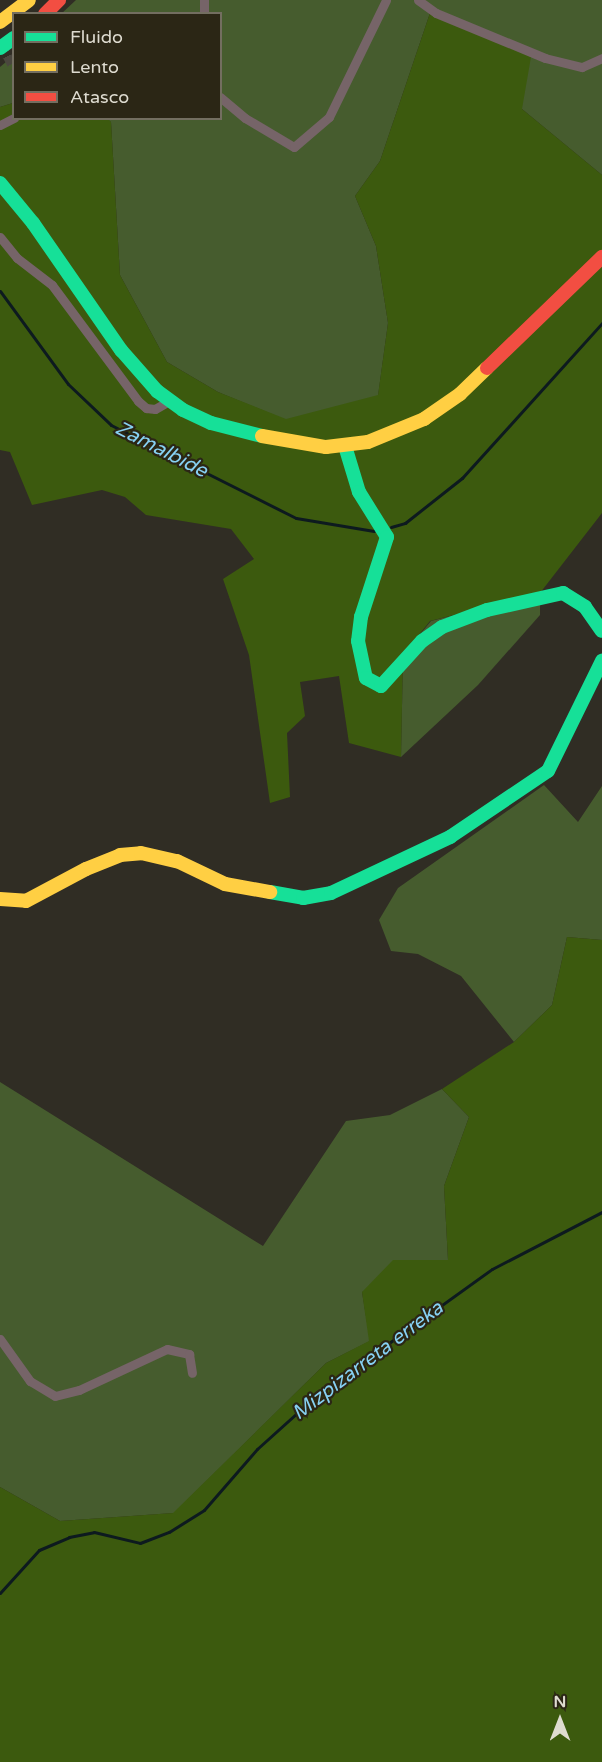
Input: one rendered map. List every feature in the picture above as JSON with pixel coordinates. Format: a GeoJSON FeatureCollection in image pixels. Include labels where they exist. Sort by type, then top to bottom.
{"type":"FeatureCollection","features":[{"type":"Feature","properties":{"kind":"main road"},"geometry":{"type":"LineString","coordinates":[[13,12],[28,0]]}},
{"type":"Feature","properties":{"kind":"main road"},"geometry":{"type":"LineString","coordinates":[[47,12],[59,0]]}},
{"type":"Feature","properties":{"kind":"main road"},"geometry":{"type":"LineString","coordinates":[[0,22],[12,13]]}},
{"type":"Feature","properties":{"kind":"main road"},"geometry":{"type":"LineString","coordinates":[[0,183],[33,223],[135,369],[169,401],[211,423],[258,437],[297,445],[345,446],[406,429],[443,407],[602,257]]}},
{"type":"Feature","properties":{"kind":"main road"},"geometry":{"type":"LineString","coordinates":[[345,446],[359,492],[387,537],[361,616],[358,640],[366,678],[381,686],[422,641],[442,627],[487,610],[563,593],[585,607],[602,631]]}},
{"type":"Feature","properties":{"kind":"main road"},"geometry":{"type":"LineString","coordinates":[[0,899],[26,901],[86,869],[120,855],[141,853],[177,861],[225,884],[303,898],[331,893],[450,837],[548,771],[602,661]]}},
{"type":"Feature","properties":{"kind":"street"},"geometry":{"type":"LineString","coordinates":[[222,99],[245,118],[294,147],[329,117],[386,0]]}},
{"type":"Feature","properties":{"kind":"street"},"geometry":{"type":"LineString","coordinates":[[418,0],[436,12],[545,58],[582,67],[602,58]]}},
{"type":"Feature","properties":{"kind":"street"},"geometry":{"type":"LineString","coordinates":[[0,237],[17,258],[52,285],[138,401],[146,408],[155,409],[169,401]]}},
{"type":"Feature","properties":{"kind":"street"},"geometry":{"type":"LineString","coordinates":[[0,1339],[30,1380],[55,1396],[79,1390],[167,1349],[189,1354],[192,1373]]}},
{"type":"Feature","properties":{"kind":"green space"},"geometry":{"type":"Polygon","coordinates":[[[76,0],[602,0],[602,175],[522,109],[430,13],[380,161],[355,196],[376,246],[388,323],[378,396],[286,420],[218,392],[167,362],[120,275],[111,122],[108,120],[222,120],[222,12],[63,12],[76,0]]]}},
{"type":"Feature","properties":{"kind":"green space"},"geometry":{"type":"Polygon","coordinates":[[[430,13],[531,57],[522,109],[602,175],[602,513],[540,593],[430,621],[403,655],[401,757],[349,743],[339,676],[300,682],[305,716],[287,733],[290,797],[270,803],[249,655],[223,579],[254,559],[231,529],[146,515],[125,497],[102,490],[32,505],[10,452],[0,450],[0,107],[12,103],[12,120],[109,120],[111,122],[120,275],[167,362],[218,392],[286,419],[378,395],[388,323],[376,246],[355,196],[380,161],[430,13]]]}},
{"type":"Feature","properties":{"kind":"green space"},"geometry":{"type":"Polygon","coordinates":[[[12,57],[12,103],[0,107],[0,67],[12,57]]]}},
{"type":"Feature","properties":{"kind":"green space"},"geometry":{"type":"Polygon","coordinates":[[[540,593],[540,615],[478,685],[401,757],[403,655],[431,621],[540,593]]]}},
{"type":"Feature","properties":{"kind":"green space"},"geometry":{"type":"Polygon","coordinates":[[[544,785],[578,822],[602,786],[602,940],[567,937],[552,1005],[514,1042],[461,976],[418,954],[391,951],[379,920],[398,888],[544,785]]]}},
{"type":"Feature","properties":{"kind":"green space"},"geometry":{"type":"Polygon","coordinates":[[[567,937],[602,940],[602,1762],[0,1762],[0,1487],[60,1521],[173,1513],[326,1363],[369,1341],[362,1292],[393,1260],[448,1260],[444,1186],[469,1117],[442,1089],[514,1042],[552,1005],[567,937]]]}},
{"type":"Feature","properties":{"kind":"green space"},"geometry":{"type":"Polygon","coordinates":[[[0,1082],[263,1246],[346,1121],[390,1115],[442,1089],[469,1117],[444,1186],[448,1260],[362,1292],[370,1341],[326,1363],[174,1513],[60,1521],[0,1487],[0,1082]]]}},
{"type":"Feature","properties":{"kind":"waterway","name":"Zamalbide"},"geometry":{"type":"LineString","coordinates":[[0,291],[68,384],[111,425],[296,518],[374,531]]}},
{"type":"Feature","properties":{"kind":"waterway","name":"Zamalbide"},"geometry":{"type":"LineString","coordinates":[[391,527],[405,523],[462,478],[602,323]]}},
{"type":"Feature","properties":{"kind":"waterway","name":"Mizpizarreta erreka"},"geometry":{"type":"LineString","coordinates":[[0,1593],[39,1550],[69,1537],[94,1532],[140,1543],[169,1532],[204,1510],[257,1449],[318,1394],[492,1269],[602,1212]]}},
{"type":"Feature","properties":{"kind":"tunnel"},"geometry":{"type":"LineString","coordinates":[[1,44],[12,64]]}},
{"type":"Feature","properties":{"kind":"traffic: fast"},"geometry":{"type":"LineString","coordinates":[[0,48],[12,39]]}},
{"type":"Feature","properties":{"kind":"traffic: fast"},"geometry":{"type":"LineString","coordinates":[[0,183],[33,223],[121,350],[157,391],[183,410],[211,423],[262,436]]}},
{"type":"Feature","properties":{"kind":"traffic: fast"},"geometry":{"type":"LineString","coordinates":[[345,446],[359,492],[387,537],[361,617],[358,641],[366,678],[381,686],[422,641],[442,627],[487,610],[563,593],[585,607],[602,631]]}},
{"type":"Feature","properties":{"kind":"traffic: fast"},"geometry":{"type":"LineString","coordinates":[[270,892],[303,898],[331,893],[450,837],[548,771],[602,661]]}},
{"type":"Feature","properties":{"kind":"traffic: slow"},"geometry":{"type":"LineString","coordinates":[[13,12],[29,0]]}},
{"type":"Feature","properties":{"kind":"traffic: slow"},"geometry":{"type":"LineString","coordinates":[[0,22],[12,13]]}},
{"type":"Feature","properties":{"kind":"traffic: slow"},"geometry":{"type":"LineString","coordinates":[[262,436],[326,447],[368,442],[424,419],[460,394],[487,368]]}},
{"type":"Feature","properties":{"kind":"traffic: slow"},"geometry":{"type":"LineString","coordinates":[[0,899],[26,901],[86,869],[120,855],[141,853],[177,861],[225,884],[270,892]]}},
{"type":"Feature","properties":{"kind":"traffic: jam"},"geometry":{"type":"LineString","coordinates":[[47,12],[59,0]]}},
{"type":"Feature","properties":{"kind":"traffic: jam"},"geometry":{"type":"LineString","coordinates":[[487,368],[602,257]]}}]}
